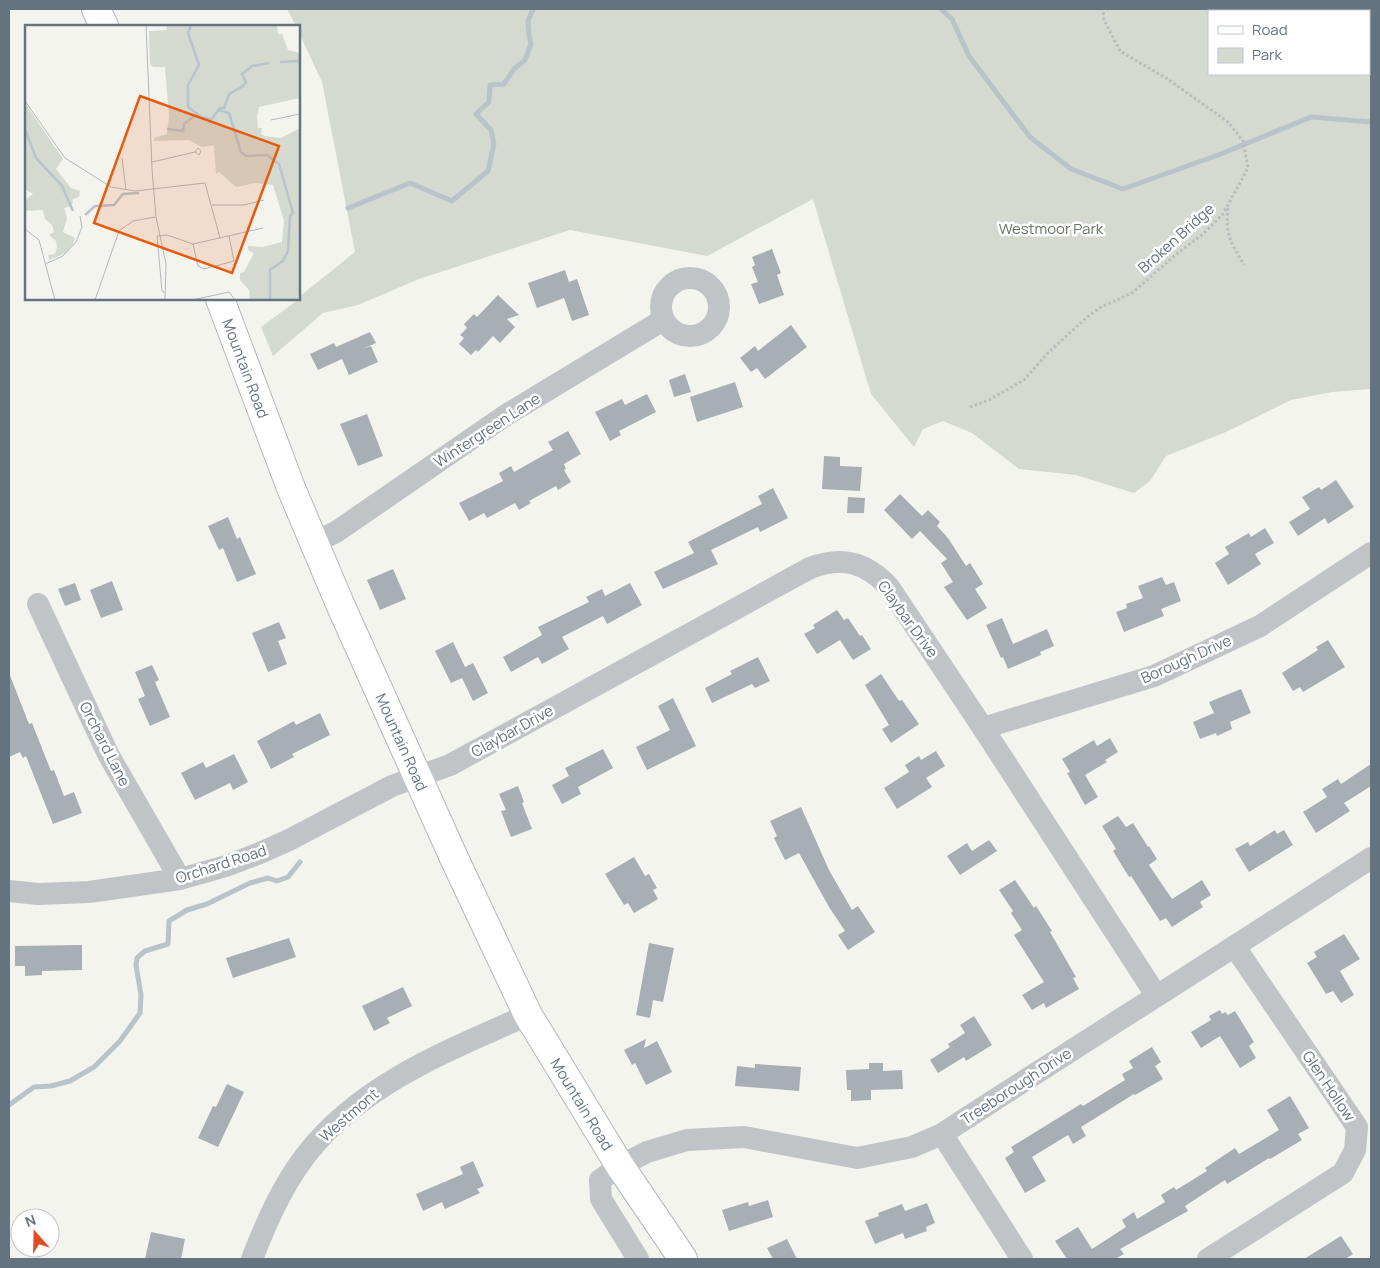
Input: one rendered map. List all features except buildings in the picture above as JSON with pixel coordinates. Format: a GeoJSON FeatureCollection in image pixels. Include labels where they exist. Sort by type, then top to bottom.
{"type":"FeatureCollection","features":[{"type":"Feature","properties":{"kind":"main road"},"geometry":{"type":"LineString","coordinates":[[96,9],[104,25]]}},
{"type":"Feature","properties":{"kind":"main road","name":"Mountain Road"},"geometry":{"type":"LineString","coordinates":[[220,300],[313,543],[417,777],[528,1015],[620,1166],[683,1259]]}},
{"type":"Feature","properties":{"kind":"street","name":"Wintergreen Lane"},"geometry":{"type":"LineString","coordinates":[[313,543],[336,532],[506,415],[663,320]]}},
{"type":"Feature","properties":{"kind":"street","name":"Borough Drive"},"geometry":{"type":"LineString","coordinates":[[983,728],[1154,676],[1260,626],[1371,553]]}},
{"type":"Feature","properties":{"kind":"street","name":"Claybar Drive"},"geometry":{"type":"LineString","coordinates":[[417,777],[450,765],[810,568],[836,561],[856,564],[882,580],[889,587],[1156,995]]}},
{"type":"Feature","properties":{"kind":"street","name":"Orchard Lane"},"geometry":{"type":"LineString","coordinates":[[38,604],[108,754],[180,879]]}},
{"type":"Feature","properties":{"kind":"street","name":"Orchard Road"},"geometry":{"type":"LineString","coordinates":[[9,891],[38,894],[89,892],[180,879],[226,866],[267,850],[392,786],[417,777]]}},
{"type":"Feature","properties":{"kind":"street","name":"Treeborough Drive"},"geometry":{"type":"LineString","coordinates":[[620,1166],[647,1152],[687,1140],[744,1137],[857,1158],[912,1146],[942,1134],[1371,858]]}},
{"type":"Feature","properties":{"kind":"street","name":"Glen Hollow"},"geometry":{"type":"LineString","coordinates":[[1208,1259],[1343,1173],[1355,1150],[1357,1127],[1235,947]]}},
{"type":"Feature","properties":{"kind":"street","name":"Westmont"},"geometry":{"type":"LineString","coordinates":[[252,1259],[266,1222],[285,1187],[306,1155],[334,1124],[363,1099],[396,1078],[434,1058],[528,1015]]}},
{"type":"Feature","properties":{"kind":"street"},"geometry":{"type":"LineString","coordinates":[[942,1134],[1022,1259]]}},
{"type":"Feature","properties":{"kind":"street","name":"Mountain Road"},"geometry":{"type":"LineString","coordinates":[[620,1166],[600,1180],[601,1199],[638,1259]]}},
{"type":"Feature","properties":{"kind":"path","name":"Broken Bridge"},"geometry":{"type":"LineString","coordinates":[[970,407],[989,400],[1024,380],[1048,353],[1087,317],[1101,307],[1132,293],[1202,234],[1222,214],[1248,168],[1243,141],[1228,122],[1169,80],[1120,51],[1104,20],[1104,9]]}},
{"type":"Feature","properties":{"kind":"path"},"geometry":{"type":"LineString","coordinates":[[1228,205],[1226,225],[1228,236],[1244,265]]}},
{"type":"Feature","properties":{"kind":"green space","name":"Westmoor Park"},"geometry":{"type":"Polygon","coordinates":[[[287,9],[1371,9],[1371,389],[1332,392],[1291,400],[1226,432],[1166,456],[1150,481],[1134,493],[1076,475],[1019,469],[972,433],[943,421],[923,429],[914,447],[871,394],[813,199],[707,256],[570,230],[419,279],[358,305],[323,313],[273,356],[261,327],[300,300],[300,296],[355,252],[322,82],[300,35],[300,25],[295,25],[287,9]]]}},
{"type":"Feature","properties":{"kind":"waterway"},"geometry":{"type":"LineString","coordinates":[[348,208],[410,183],[452,201],[488,171],[494,144],[491,130],[476,114],[489,102],[490,85],[504,84],[514,69],[525,60],[531,44],[528,21],[533,9]]}},
{"type":"Feature","properties":{"kind":"waterway"},"geometry":{"type":"LineString","coordinates":[[941,9],[952,19],[969,56],[1030,137],[1071,169],[1123,189],[1218,155],[1311,117],[1371,122]]}},
{"type":"Feature","properties":{"kind":"waterway"},"geometry":{"type":"LineString","coordinates":[[9,1105],[34,1087],[51,1086],[70,1081],[94,1067],[120,1041],[140,1013],[141,995],[136,965],[137,958],[145,951],[168,944],[169,921],[187,910],[207,904],[250,883],[268,878],[277,881],[288,877],[300,862]]}}]}
